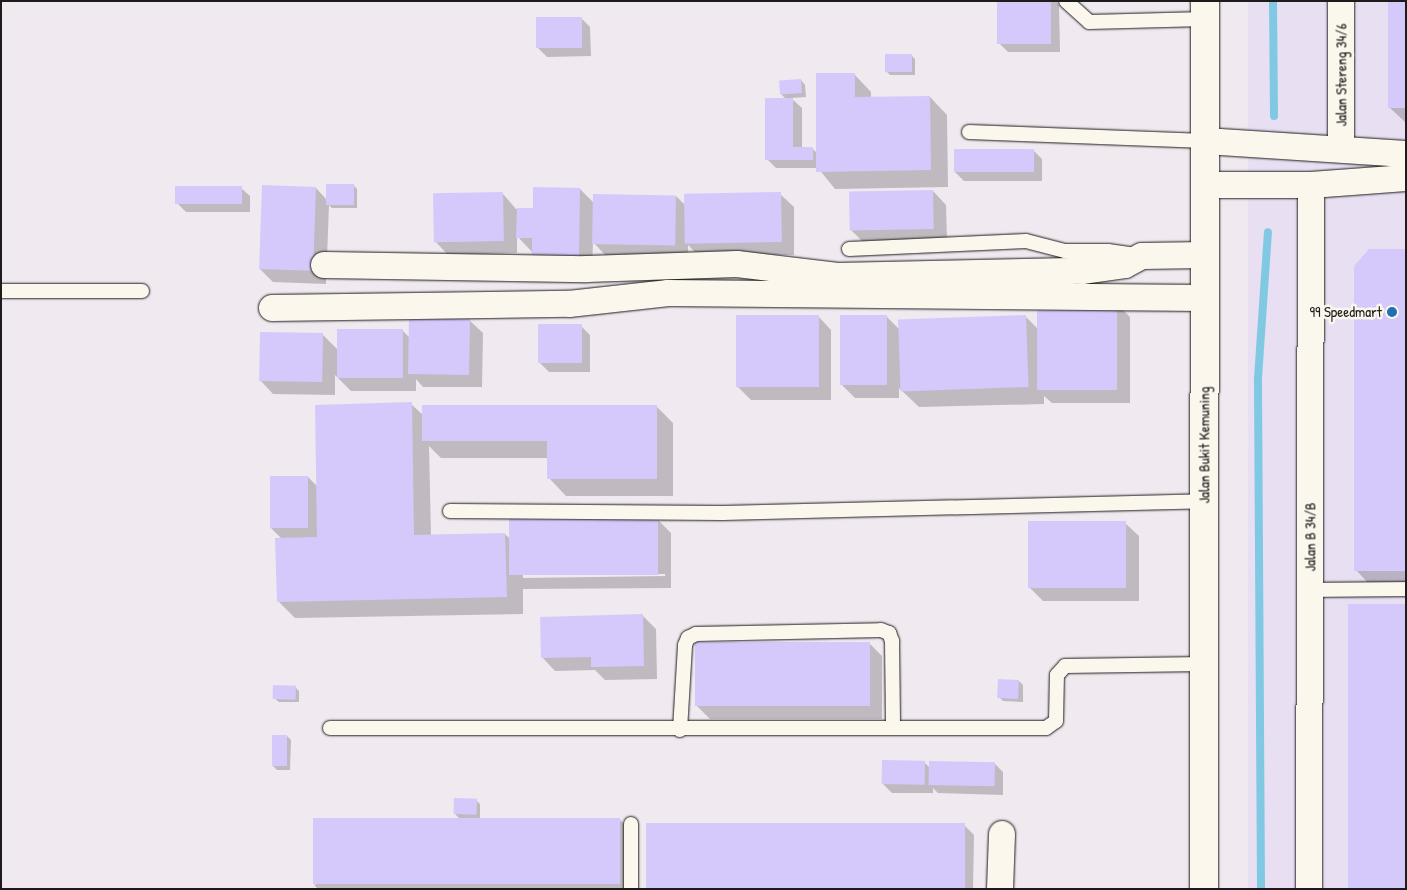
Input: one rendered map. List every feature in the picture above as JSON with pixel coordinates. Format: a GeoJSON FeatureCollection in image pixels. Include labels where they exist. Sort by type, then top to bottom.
{"type":"FeatureCollection","features":[{"type":"Feature","properties":{"kind":"main road","name":"Jalan Bukit Kemuning"},"geometry":{"type":"LineString","coordinates":[[1204,889],[1205,10]]}},
{"type":"Feature","properties":{"kind":"street","name":"Jalan Stereng 34/6"},"geometry":{"type":"LineString","coordinates":[[1341,1],[1341,148]]}},
{"type":"Feature","properties":{"kind":"street"},"geometry":{"type":"LineString","coordinates":[[1205,141],[1341,148],[1406,154]]}},
{"type":"Feature","properties":{"kind":"street"},"geometry":{"type":"LineString","coordinates":[[1205,185],[1311,185],[1406,178]]}},
{"type":"Feature","properties":{"kind":"street","name":"Jalan B 34/B"},"geometry":{"type":"LineString","coordinates":[[1309,889],[1311,185]]}},
{"type":"Feature","properties":{"kind":"street"},"geometry":{"type":"LineString","coordinates":[[324,265],[587,269],[737,264],[837,276],[1082,271],[1125,265],[1142,256],[1205,255]]}},
{"type":"Feature","properties":{"kind":"street"},"geometry":{"type":"LineString","coordinates":[[272,308],[569,304],[678,293],[1204,298]]}},
{"type":"Feature","properties":{"kind":"street"},"geometry":{"type":"LineString","coordinates":[[1000,889],[1002,834]]}},
{"type":"Feature","properties":{"kind":"lane"},"geometry":{"type":"LineString","coordinates":[[1066,1],[1089,22],[1205,10]]}},
{"type":"Feature","properties":{"kind":"lane"},"geometry":{"type":"LineString","coordinates":[[969,132],[1205,141]]}},
{"type":"Feature","properties":{"kind":"lane"},"geometry":{"type":"LineString","coordinates":[[849,249],[1026,241],[1066,251],[1108,251],[1142,256]]}},
{"type":"Feature","properties":{"kind":"lane"},"geometry":{"type":"LineString","coordinates":[[1,291],[142,291]]}},
{"type":"Feature","properties":{"kind":"lane"},"geometry":{"type":"LineString","coordinates":[[450,511],[723,513],[1204,501]]}},
{"type":"Feature","properties":{"kind":"lane"},"geometry":{"type":"LineString","coordinates":[[1310,590],[1406,589]]}},
{"type":"Feature","properties":{"kind":"lane"},"geometry":{"type":"LineString","coordinates":[[680,730],[685,645],[688,638],[696,634],[881,630],[890,633],[892,641],[893,728]]}},
{"type":"Feature","properties":{"kind":"lane"},"geometry":{"type":"LineString","coordinates":[[330,728],[680,730],[1046,728],[1056,721],[1057,675],[1065,666],[1204,664]]}},
{"type":"Feature","properties":{"kind":"lane"},"geometry":{"type":"LineString","coordinates":[[631,824],[631,889]]}},
{"type":"Feature","properties":{"kind":"shaded area"},"geometry":{"type":"Polygon","coordinates":[[[1248,1],[1406,1],[1406,889],[1248,889],[1248,1]]]}},
{"type":"Feature","properties":{"kind":"building"},"geometry":{"type":"Polygon","coordinates":[[[997,1],[1051,1],[1051,44],[997,44],[997,1]]]}},
{"type":"Feature","properties":{"kind":"building"},"geometry":{"type":"Polygon","coordinates":[[[1388,1],[1406,1],[1406,108],[1388,108],[1388,1]]]}},
{"type":"Feature","properties":{"kind":"building"},"geometry":{"type":"Polygon","coordinates":[[[536,17],[582,17],[582,48],[536,48],[536,17]]]}},
{"type":"Feature","properties":{"kind":"building"},"geometry":{"type":"Polygon","coordinates":[[[885,54],[912,54],[912,72],[885,72],[885,54]]]}},
{"type":"Feature","properties":{"kind":"building"},"geometry":{"type":"Polygon","coordinates":[[[816,73],[855,73],[855,97],[930,96],[931,170],[816,172],[816,73]]]}},
{"type":"Feature","properties":{"kind":"building"},"geometry":{"type":"Polygon","coordinates":[[[801,79],[802,93],[780,95],[779,81],[801,79]]]}},
{"type":"Feature","properties":{"kind":"building"},"geometry":{"type":"Polygon","coordinates":[[[765,98],[793,98],[793,147],[813,147],[813,160],[765,160],[765,98]]]}},
{"type":"Feature","properties":{"kind":"building"},"geometry":{"type":"Polygon","coordinates":[[[954,149],[1034,149],[1034,172],[954,172],[954,149]]]}},
{"type":"Feature","properties":{"kind":"building"},"geometry":{"type":"Polygon","coordinates":[[[326,184],[354,184],[354,205],[326,205],[326,184]]]}},
{"type":"Feature","properties":{"kind":"building"},"geometry":{"type":"Polygon","coordinates":[[[262,185],[316,187],[313,271],[259,269],[262,185]]]}},
{"type":"Feature","properties":{"kind":"building"},"geometry":{"type":"Polygon","coordinates":[[[175,186],[242,186],[242,204],[175,204],[175,186]]]}},
{"type":"Feature","properties":{"kind":"building"},"geometry":{"type":"Polygon","coordinates":[[[533,187],[580,188],[579,256],[532,255],[532,238],[516,238],[517,208],[533,208],[533,187]]]}},
{"type":"Feature","properties":{"kind":"building"},"geometry":{"type":"Polygon","coordinates":[[[933,190],[934,229],[850,230],[849,191],[933,190]]]}},
{"type":"Feature","properties":{"kind":"building"},"geometry":{"type":"Polygon","coordinates":[[[503,192],[504,241],[434,242],[433,193],[503,192]]]}},
{"type":"Feature","properties":{"kind":"building"},"geometry":{"type":"Polygon","coordinates":[[[781,192],[782,242],[685,244],[684,194],[781,192]]]}},
{"type":"Feature","properties":{"kind":"building"},"geometry":{"type":"Polygon","coordinates":[[[593,194],[676,195],[675,245],[592,244],[593,194]]]}},
{"type":"Feature","properties":{"kind":"building"},"geometry":{"type":"Polygon","coordinates":[[[1369,249],[1406,249],[1406,571],[1354,571],[1354,266],[1369,249]]]}},
{"type":"Feature","properties":{"kind":"building"},"geometry":{"type":"Polygon","coordinates":[[[1037,303],[1117,303],[1117,390],[1037,390],[1037,303]]]}},
{"type":"Feature","properties":{"kind":"building"},"geometry":{"type":"Polygon","coordinates":[[[736,315],[819,315],[819,387],[736,387],[736,315]]]}},
{"type":"Feature","properties":{"kind":"building"},"geometry":{"type":"Polygon","coordinates":[[[840,315],[887,315],[887,385],[840,385],[840,315]]]}},
{"type":"Feature","properties":{"kind":"building"},"geometry":{"type":"Polygon","coordinates":[[[1026,315],[1029,387],[901,391],[898,319],[1026,315]]]}},
{"type":"Feature","properties":{"kind":"building"},"geometry":{"type":"Polygon","coordinates":[[[409,318],[470,319],[469,375],[408,374],[409,318]]]}},
{"type":"Feature","properties":{"kind":"building"},"geometry":{"type":"Polygon","coordinates":[[[538,324],[582,324],[582,363],[538,363],[538,324]]]}},
{"type":"Feature","properties":{"kind":"building"},"geometry":{"type":"Polygon","coordinates":[[[337,329],[403,329],[403,378],[337,378],[337,329]]]}},
{"type":"Feature","properties":{"kind":"building"},"geometry":{"type":"Polygon","coordinates":[[[260,332],[323,333],[322,382],[259,381],[260,332]]]}},
{"type":"Feature","properties":{"kind":"building"},"geometry":{"type":"Polygon","coordinates":[[[412,402],[414,535],[505,533],[507,597],[277,602],[275,538],[317,537],[315,405],[412,402]]]}},
{"type":"Feature","properties":{"kind":"building"},"geometry":{"type":"Polygon","coordinates":[[[422,405],[657,405],[657,479],[547,479],[547,441],[422,441],[422,405]]]}},
{"type":"Feature","properties":{"kind":"building"},"geometry":{"type":"Polygon","coordinates":[[[270,476],[308,476],[308,528],[270,528],[270,476]]]}},
{"type":"Feature","properties":{"kind":"building"},"geometry":{"type":"Polygon","coordinates":[[[509,518],[658,518],[658,575],[509,575],[509,518]]]}},
{"type":"Feature","properties":{"kind":"building"},"geometry":{"type":"Polygon","coordinates":[[[1028,521],[1126,521],[1126,588],[1028,588],[1028,521]]]}},
{"type":"Feature","properties":{"kind":"building"},"geometry":{"type":"Polygon","coordinates":[[[1348,604],[1406,604],[1406,889],[1348,889],[1348,604]]]}},
{"type":"Feature","properties":{"kind":"building"},"geometry":{"type":"Polygon","coordinates":[[[643,614],[644,666],[591,667],[591,657],[541,658],[540,617],[643,614]]]}},
{"type":"Feature","properties":{"kind":"building"},"geometry":{"type":"Polygon","coordinates":[[[695,642],[870,642],[870,706],[695,706],[695,642]]]}},
{"type":"Feature","properties":{"kind":"building"},"geometry":{"type":"Polygon","coordinates":[[[998,679],[1019,680],[1018,699],[997,698],[998,679]]]}},
{"type":"Feature","properties":{"kind":"building"},"geometry":{"type":"Polygon","coordinates":[[[273,685],[296,686],[295,700],[273,699],[273,685]]]}},
{"type":"Feature","properties":{"kind":"building"},"geometry":{"type":"Polygon","coordinates":[[[272,735],[287,735],[287,766],[272,766],[272,735]]]}},
{"type":"Feature","properties":{"kind":"building"},"geometry":{"type":"Polygon","coordinates":[[[882,760],[925,761],[925,785],[882,784],[882,760]]]}},
{"type":"Feature","properties":{"kind":"building"},"geometry":{"type":"Polygon","coordinates":[[[929,761],[995,762],[995,786],[929,785],[929,761]]]}},
{"type":"Feature","properties":{"kind":"building"},"geometry":{"type":"Polygon","coordinates":[[[454,798],[477,799],[476,815],[453,814],[454,798]]]}},
{"type":"Feature","properties":{"kind":"building"},"geometry":{"type":"Polygon","coordinates":[[[313,818],[620,818],[620,884],[313,884],[313,818]]]}},
{"type":"Feature","properties":{"kind":"building"},"geometry":{"type":"Polygon","coordinates":[[[646,823],[965,823],[965,889],[646,889],[646,823]]]}},
{"type":"Feature","properties":{"kind":"waterway"},"geometry":{"type":"LineString","coordinates":[[1273,1],[1274,116]]}},
{"type":"Feature","properties":{"kind":"waterway"},"geometry":{"type":"LineString","coordinates":[[1261,889],[1258,378],[1268,232]]}},
{"type":"Feature","properties":{"kind":"place","name":"99 Speedmart"},"geometry":{"type":"Point","coordinates":[1392,312]}}]}
